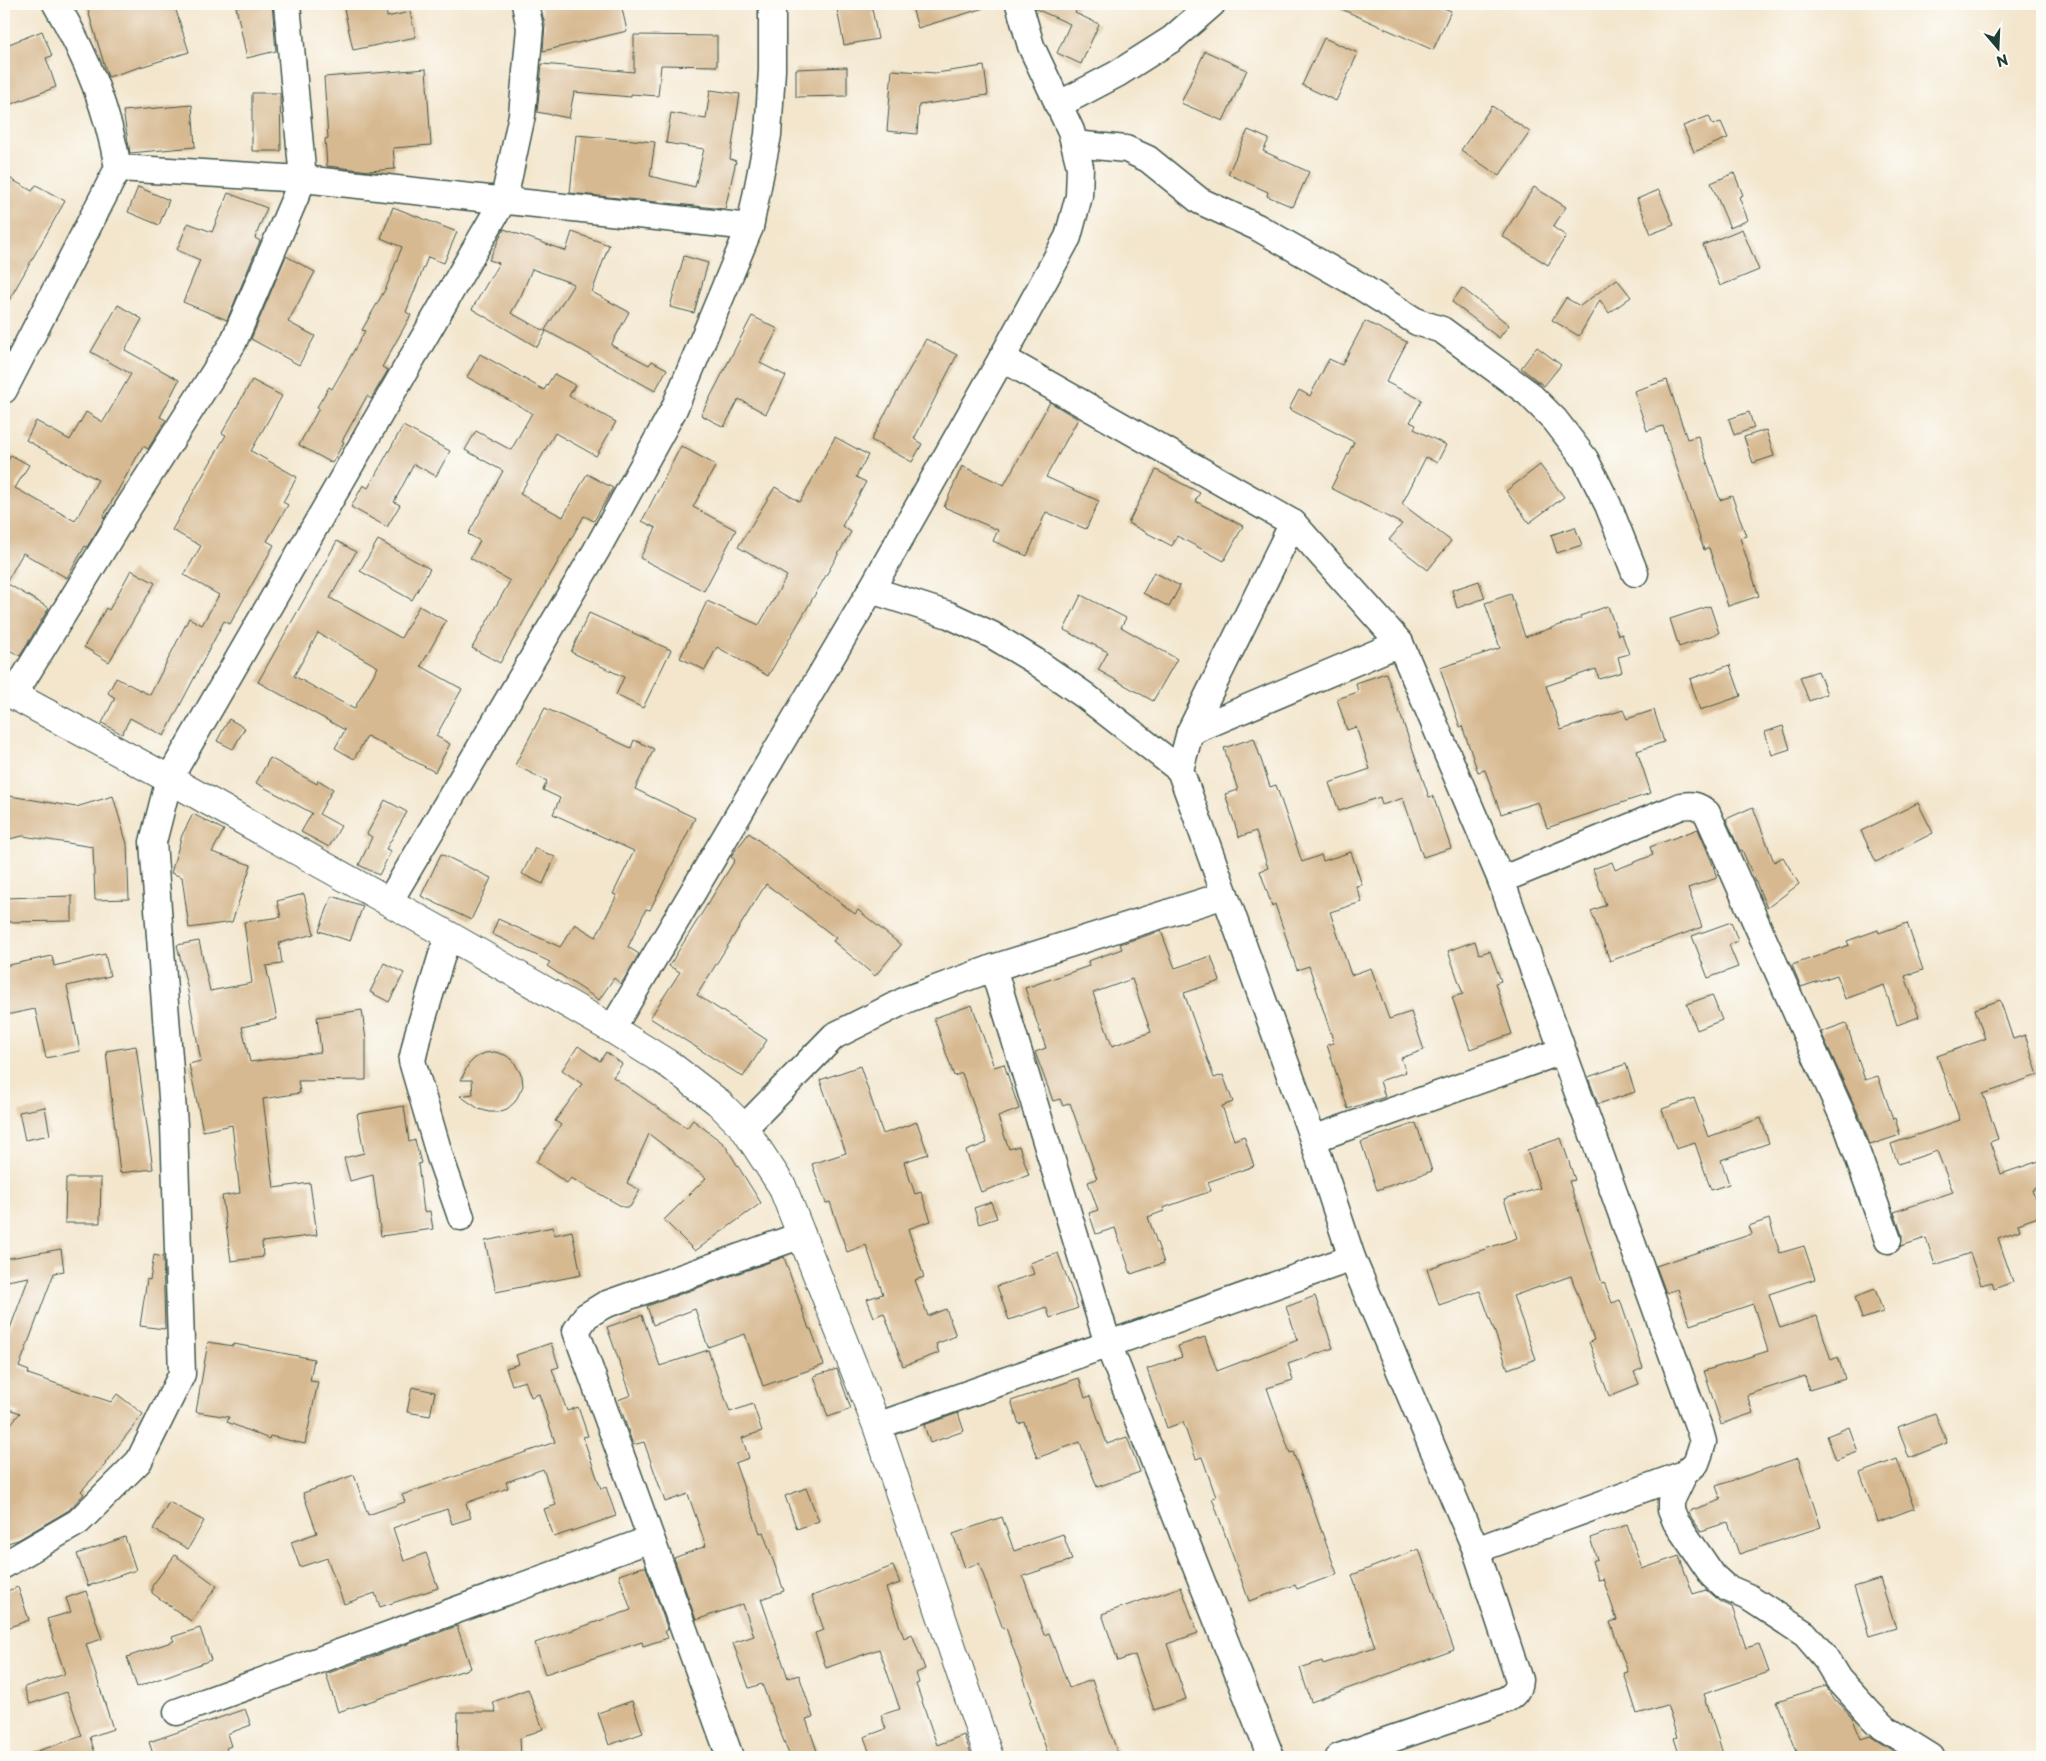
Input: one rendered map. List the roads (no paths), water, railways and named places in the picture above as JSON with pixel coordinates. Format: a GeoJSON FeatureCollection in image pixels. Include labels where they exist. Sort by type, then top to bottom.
{"type":"FeatureCollection","features":[{"type":"Feature","properties":{"kind":"street"},"geometry":{"type":"LineString","coordinates":[[4,390],[118,168],[113,137],[100,95],[56,4]]}},
{"type":"Feature","properties":{"kind":"street"},"geometry":{"type":"LineString","coordinates":[[287,4],[303,179],[233,343],[9,693],[389,902],[612,1029],[678,1072],[718,1102],[744,1128],[782,1186],[877,1426],[989,1757]]}},
{"type":"Feature","properties":{"kind":"street"},"geometry":{"type":"LineString","coordinates":[[4,1565],[7,1565],[78,1522],[139,1461],[182,1374],[174,1125],[153,842],[168,779],[504,199],[522,115],[530,28],[525,4]]}},
{"type":"Feature","properties":{"kind":"street"},"geometry":{"type":"LineString","coordinates":[[389,902],[596,551],[674,409],[750,227],[768,135],[772,70],[772,4]]}},
{"type":"Feature","properties":{"kind":"street"},"geometry":{"type":"LineString","coordinates":[[612,1029],[871,590],[1068,237],[1079,196],[1080,168],[1071,131],[1031,46],[1019,4]]}},
{"type":"Feature","properties":{"kind":"street"},"geometry":{"type":"LineString","coordinates":[[1058,105],[1117,74],[1157,49],[1172,39],[1212,4]]}},
{"type":"Feature","properties":{"kind":"street"},"geometry":{"type":"LineString","coordinates":[[1074,144],[1126,149],[1148,159],[1200,201],[1257,227],[1355,283],[1417,322],[1442,330],[1528,393],[1555,420],[1585,459],[1608,505],[1634,573]]}},
{"type":"Feature","properties":{"kind":"street"},"geometry":{"type":"LineString","coordinates":[[118,168],[303,179],[504,199],[750,227]]}},
{"type":"Feature","properties":{"kind":"street"},"geometry":{"type":"LineString","coordinates":[[1002,358],[1293,523],[1400,644],[1501,880],[1700,1431],[1703,1442],[1696,1463],[1684,1474],[1671,1501],[1671,1510],[1676,1522],[1713,1576],[1725,1587],[1750,1598],[1805,1634],[1824,1656],[1838,1679],[1872,1716],[1888,1731],[1932,1757]]}},
{"type":"Feature","properties":{"kind":"street"},"geometry":{"type":"LineString","coordinates":[[1180,770],[1190,732],[1293,523]]}},
{"type":"Feature","properties":{"kind":"street"},"geometry":{"type":"LineString","coordinates":[[871,590],[949,615],[992,635],[1084,694],[1180,770],[1313,1139],[1352,1258],[1476,1550],[1519,1680],[1518,1689],[1514,1695],[1505,1700],[1339,1757]]}},
{"type":"Feature","properties":{"kind":"street"},"geometry":{"type":"LineString","coordinates":[[1190,732],[1400,644]]}},
{"type":"Feature","properties":{"kind":"street"},"geometry":{"type":"LineString","coordinates":[[1501,880],[1680,806],[1692,804],[1707,814],[1848,1128],[1888,1240]]}},
{"type":"Feature","properties":{"kind":"street"},"geometry":{"type":"LineString","coordinates":[[744,1128],[834,1036],[908,1000],[993,968],[1225,895]]}},
{"type":"Feature","properties":{"kind":"street"},"geometry":{"type":"LineString","coordinates":[[448,935],[418,1034],[412,1061],[440,1157],[462,1217]]}},
{"type":"Feature","properties":{"kind":"street"},"geometry":{"type":"LineString","coordinates":[[993,968],[1108,1344],[1271,1757]]}},
{"type":"Feature","properties":{"kind":"street"},"geometry":{"type":"LineString","coordinates":[[1313,1139],[1562,1051]]}},
{"type":"Feature","properties":{"kind":"street"},"geometry":{"type":"LineString","coordinates":[[730,1757],[576,1331],[586,1316],[604,1305],[802,1235]]}},
{"type":"Feature","properties":{"kind":"street"},"geometry":{"type":"LineString","coordinates":[[877,1426],[1352,1258]]}},
{"type":"Feature","properties":{"kind":"street"},"geometry":{"type":"LineString","coordinates":[[1476,1550],[1684,1474]]}},
{"type":"Feature","properties":{"kind":"street"},"geometry":{"type":"LineString","coordinates":[[177,1712],[651,1539]]}}]}
